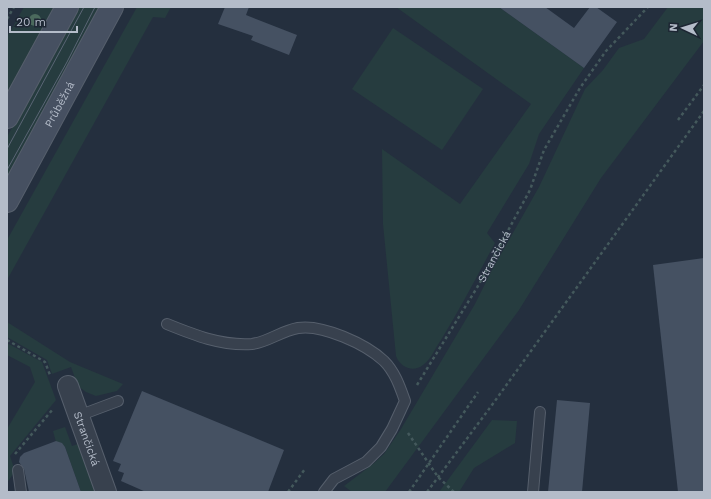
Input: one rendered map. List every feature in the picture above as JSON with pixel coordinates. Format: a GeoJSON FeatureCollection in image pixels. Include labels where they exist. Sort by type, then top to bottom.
{"type":"FeatureCollection","features":[{"type":"Feature","properties":{"kind":"main road"},"geometry":{"type":"LineString","coordinates":[[7,117],[67,7]]}},
{"type":"Feature","properties":{"kind":"main road","name":"Průběžná"},"geometry":{"type":"LineString","coordinates":[[7,201],[112,7]]}},
{"type":"Feature","properties":{"kind":"street","name":"Strančická"},"geometry":{"type":"LineString","coordinates":[[68,386],[106,492]]}},
{"type":"Feature","properties":{"kind":"lane"},"geometry":{"type":"LineString","coordinates":[[166,324],[205,339],[251,344],[264,342],[297,328],[320,329],[366,348],[384,362],[396,377],[406,401],[381,447],[366,462],[334,479],[324,492]]}},
{"type":"Feature","properties":{"kind":"lane"},"geometry":{"type":"LineString","coordinates":[[78,416],[118,401]]}},
{"type":"Feature","properties":{"kind":"lane"},"geometry":{"type":"LineString","coordinates":[[533,492],[540,412]]}},
{"type":"Feature","properties":{"kind":"lane"},"geometry":{"type":"LineString","coordinates":[[18,470],[20,492]]}},
{"type":"Feature","properties":{"kind":"path"},"geometry":{"type":"LineString","coordinates":[[7,19],[14,7]]}},
{"type":"Feature","properties":{"kind":"path","name":"Strančická"},"geometry":{"type":"LineString","coordinates":[[406,401],[426,373],[478,286],[530,190],[544,150],[580,88],[606,50],[648,7]]}},
{"type":"Feature","properties":{"kind":"path"},"geometry":{"type":"LineString","coordinates":[[678,120],[704,85]]}},
{"type":"Feature","properties":{"kind":"path"},"geometry":{"type":"LineString","coordinates":[[427,492],[704,111]]}},
{"type":"Feature","properties":{"kind":"path"},"geometry":{"type":"LineString","coordinates":[[7,340],[45,362],[50,377]]}},
{"type":"Feature","properties":{"kind":"path"},"geometry":{"type":"LineString","coordinates":[[409,492],[478,392]]}},
{"type":"Feature","properties":{"kind":"path"},"geometry":{"type":"LineString","coordinates":[[14,459],[14,454],[55,407]]}},
{"type":"Feature","properties":{"kind":"path"},"geometry":{"type":"LineString","coordinates":[[399,415],[411,440],[438,477],[454,492]]}},
{"type":"Feature","properties":{"kind":"path"},"geometry":{"type":"LineString","coordinates":[[288,492],[305,469]]}},
{"type":"Feature","properties":{"kind":"green space"},"geometry":{"type":"Polygon","coordinates":[[[24,7],[56,7],[7,97],[7,37],[24,7]]]}},
{"type":"Feature","properties":{"kind":"green space"},"geometry":{"type":"Polygon","coordinates":[[[78,7],[102,7],[7,182],[7,137],[78,7]]]}},
{"type":"Feature","properties":{"kind":"green space"},"geometry":{"type":"Polygon","coordinates":[[[137,7],[171,7],[165,18],[153,17],[7,280],[7,240],[137,7]]]}},
{"type":"Feature","properties":{"kind":"green space"},"geometry":{"type":"Polygon","coordinates":[[[396,7],[499,7],[584,68],[539,134],[529,164],[487,233],[495,243],[462,304],[431,357],[426,363],[415,369],[404,366],[400,363],[396,356],[383,224],[382,149],[460,204],[531,104],[396,7]]]}},
{"type":"Feature","properties":{"kind":"green space"},"geometry":{"type":"Polygon","coordinates":[[[668,7],[704,7],[704,41],[601,178],[519,310],[385,492],[352,492],[344,486],[384,454],[401,429],[475,304],[492,270],[539,187],[585,89],[603,70],[619,48],[644,39],[668,7]]]}},
{"type":"Feature","properties":{"kind":"green space"},"geometry":{"type":"Polygon","coordinates":[[[393,28],[483,89],[442,150],[352,89],[393,28]]]}},
{"type":"Feature","properties":{"kind":"green space"},"geometry":{"type":"Polygon","coordinates":[[[7,322],[70,362],[123,384],[117,391],[96,396],[86,392],[78,386],[71,367],[52,374],[47,360],[7,337],[7,322]]]}},
{"type":"Feature","properties":{"kind":"green space"},"geometry":{"type":"Polygon","coordinates":[[[7,343],[42,362],[56,400],[10,456],[15,471],[7,483],[7,429],[35,382],[30,367],[7,355],[7,343]]]}},
{"type":"Feature","properties":{"kind":"green space"},"geometry":{"type":"Polygon","coordinates":[[[492,420],[517,421],[515,443],[474,468],[459,492],[439,492],[492,420]]]}},
{"type":"Feature","properties":{"kind":"green space"},"geometry":{"type":"Polygon","coordinates":[[[65,427],[72,446],[78,444],[95,492],[81,492],[65,447],[56,442],[53,431],[65,427]]]}},
{"type":"Feature","properties":{"kind":"building"},"geometry":{"type":"Polygon","coordinates":[[[225,7],[249,7],[246,15],[297,35],[289,55],[251,40],[253,36],[218,24],[225,7]]]}},
{"type":"Feature","properties":{"kind":"building"},"geometry":{"type":"Polygon","coordinates":[[[499,7],[545,7],[574,28],[590,7],[596,7],[617,22],[584,68],[499,7]]]}},
{"type":"Feature","properties":{"kind":"building"},"geometry":{"type":"Polygon","coordinates":[[[704,258],[704,492],[678,492],[653,265],[704,258]]]}},
{"type":"Feature","properties":{"kind":"building"},"geometry":{"type":"Polygon","coordinates":[[[142,391],[284,450],[268,492],[146,492],[121,481],[124,473],[118,471],[121,464],[113,461],[142,391]]]}},
{"type":"Feature","properties":{"kind":"building"},"geometry":{"type":"Polygon","coordinates":[[[557,400],[590,403],[582,492],[548,492],[557,400]]]}},
{"type":"Feature","properties":{"kind":"building"},"geometry":{"type":"Polygon","coordinates":[[[56,441],[62,443],[65,447],[81,492],[29,492],[24,469],[19,462],[20,457],[24,453],[56,441]]]}},
{"type":"Feature","properties":{"kind":"tram line"},"geometry":{"type":"LineString","coordinates":[[7,149],[84,7]]}},
{"type":"Feature","properties":{"kind":"tram line"},"geometry":{"type":"LineString","coordinates":[[7,170],[67,62],[95,7]]}}]}
